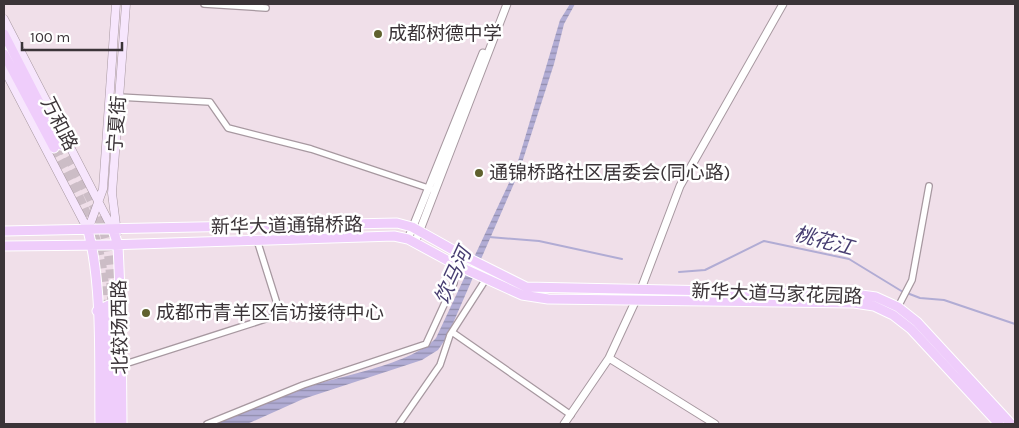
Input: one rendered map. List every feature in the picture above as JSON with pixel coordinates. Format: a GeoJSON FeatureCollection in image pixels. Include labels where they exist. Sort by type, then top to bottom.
{"type":"FeatureCollection","features":[{"type":"Feature","properties":{"kind":"main road","name":"宁夏街"},"geometry":{"type":"LineString","coordinates":[[88,230],[103,189],[116,4]]}},
{"type":"Feature","properties":{"kind":"main road","name":"宁夏街"},"geometry":{"type":"LineString","coordinates":[[112,230],[112,193],[126,4]]}},
{"type":"Feature","properties":{"kind":"main road","name":"万和路"},"geometry":{"type":"LineString","coordinates":[[4,19],[112,230]]}},
{"type":"Feature","properties":{"kind":"main road","name":"万和路"},"geometry":{"type":"LineString","coordinates":[[4,34],[58,146],[4,54]]}},
{"type":"Feature","properties":{"kind":"main road","name":"万和路"},"geometry":{"type":"LineString","coordinates":[[4,69],[88,230]]}},
{"type":"Feature","properties":{"kind":"main road","name":"新华大道通锦桥路"},"geometry":{"type":"LineString","coordinates":[[4,231],[397,224],[416,229],[462,256],[526,287],[641,289]]}},
{"type":"Feature","properties":{"kind":"main road","name":"北较场西路"},"geometry":{"type":"LineString","coordinates":[[88,230],[105,312],[100,424]]}},
{"type":"Feature","properties":{"kind":"main road","name":"北较场西路"},"geometry":{"type":"LineString","coordinates":[[112,230],[118,245],[122,424]]}},
{"type":"Feature","properties":{"kind":"main road","name":"新华大道通锦桥路"},"geometry":{"type":"LineString","coordinates":[[4,246],[118,245],[394,236],[412,241],[484,278]]}},
{"type":"Feature","properties":{"kind":"main road"},"geometry":{"type":"LineString","coordinates":[[484,278],[522,295],[548,299],[636,300]]}},
{"type":"Feature","properties":{"kind":"main road","name":"新华大道马家花园路"},"geometry":{"type":"LineString","coordinates":[[641,289],[854,294],[876,297],[898,307],[917,322],[1011,424]]}},
{"type":"Feature","properties":{"kind":"main road","name":"新华大道马家花园路"},"geometry":{"type":"LineString","coordinates":[[636,300],[854,303],[874,306],[893,315],[911,329],[999,424]]}},
{"type":"Feature","properties":{"kind":"main road"},"geometry":{"type":"LineString","coordinates":[[107,424],[105,312],[109,305],[117,307],[121,314]]}},
{"type":"Feature","properties":{"kind":"main road"},"geometry":{"type":"LineString","coordinates":[[105,312],[115,424]]}},
{"type":"Feature","properties":{"kind":"street"},"geometry":{"type":"LineString","coordinates":[[204,4],[266,8]]}},
{"type":"Feature","properties":{"kind":"street"},"geometry":{"type":"LineString","coordinates":[[432,189],[503,4]]}},
{"type":"Feature","properties":{"kind":"street"},"geometry":{"type":"LineString","coordinates":[[412,241],[507,4]]}},
{"type":"Feature","properties":{"kind":"street"},"geometry":{"type":"LineString","coordinates":[[564,424],[609,358],[641,289],[680,186],[702,144],[761,47],[783,4]]}},
{"type":"Feature","properties":{"kind":"street"},"geometry":{"type":"LineString","coordinates":[[119,97],[210,102],[228,128],[311,150],[432,189]]}},
{"type":"Feature","properties":{"kind":"street"},"geometry":{"type":"LineString","coordinates":[[898,307],[912,280],[930,186]]}},
{"type":"Feature","properties":{"kind":"street"},"geometry":{"type":"LineString","coordinates":[[122,365],[278,315],[279,310],[257,240]]}},
{"type":"Feature","properties":{"kind":"street"},"geometry":{"type":"LineString","coordinates":[[207,424],[303,384],[426,344],[454,283],[457,265]]}},
{"type":"Feature","properties":{"kind":"street"},"geometry":{"type":"LineString","coordinates":[[399,424],[440,365],[452,332],[484,278]]}},
{"type":"Feature","properties":{"kind":"street"},"geometry":{"type":"LineString","coordinates":[[452,332],[570,415]]}},
{"type":"Feature","properties":{"kind":"street"},"geometry":{"type":"LineString","coordinates":[[609,358],[715,424]]}},
{"type":"Feature","properties":{"kind":"shaded area"},"geometry":{"type":"Polygon","coordinates":[[[570,4],[575,4],[564,24],[554,64],[519,172],[447,337],[438,350],[422,360],[303,399],[247,424],[214,424],[287,393],[366,371],[407,357],[436,338],[516,168],[560,20],[570,4]]]}},
{"type":"Feature","properties":{"kind":"waterway","name":"桃花江"},"geometry":{"type":"LineString","coordinates":[[489,237],[539,241],[622,259]]}},
{"type":"Feature","properties":{"kind":"waterway","name":"桃花江"},"geometry":{"type":"LineString","coordinates":[[679,272],[705,270],[764,241],[849,259],[903,292]]}},
{"type":"Feature","properties":{"kind":"waterway","name":"桃花江"},"geometry":{"type":"LineString","coordinates":[[907,293],[920,298],[944,300],[1015,324]]}},
{"type":"Feature","properties":{"kind":"tunnel"},"geometry":{"type":"LineString","coordinates":[[61,145],[80,178],[105,236],[110,264],[112,313]]}},
{"type":"Feature","properties":{"kind":"tunnel"},"geometry":{"type":"LineString","coordinates":[[54,148],[84,207],[98,246],[105,289],[105,313]]}},
{"type":"Feature","properties":{"kind":"place","name":"成都树德中学"},"geometry":{"type":"Point","coordinates":[378,34]}},
{"type":"Feature","properties":{"kind":"place","name":"通锦桥路社区居委会(同心路)"},"geometry":{"type":"Point","coordinates":[479,173]}},
{"type":"Feature","properties":{"kind":"place","name":"成都市青羊区信访接待中心"},"geometry":{"type":"Point","coordinates":[146,313]}},
{"type":"Feature","properties":{"kind":"water label","name":"饮马河"},"geometry":{"type":"Point","coordinates":[453,276]}}]}
